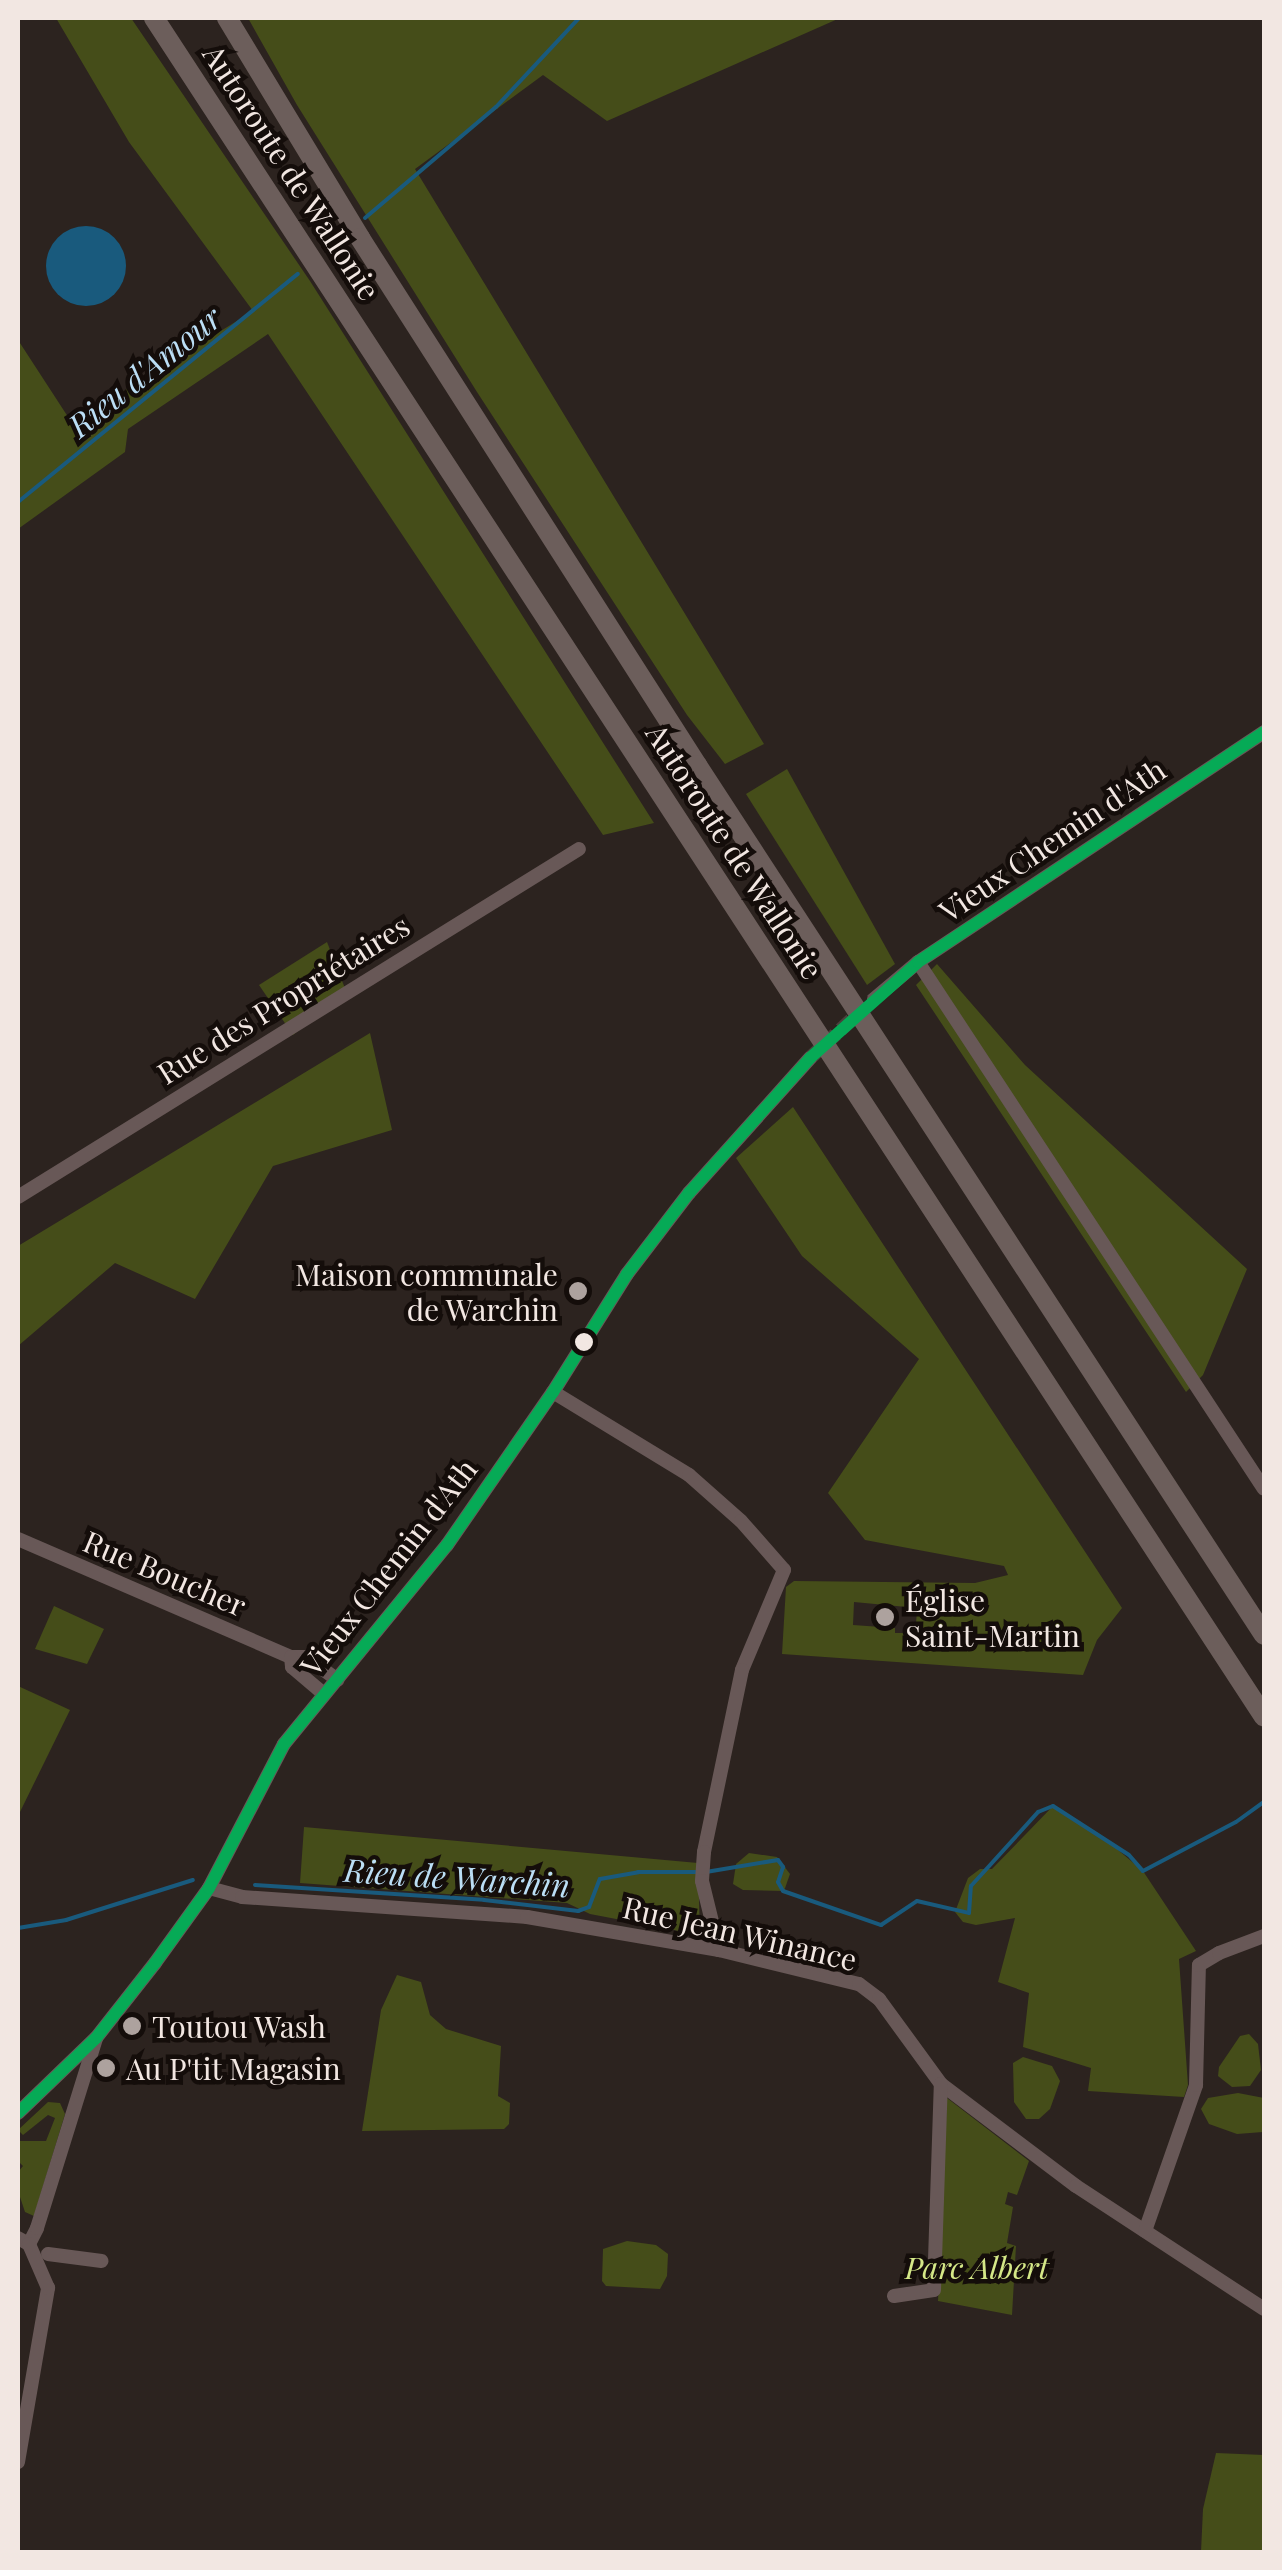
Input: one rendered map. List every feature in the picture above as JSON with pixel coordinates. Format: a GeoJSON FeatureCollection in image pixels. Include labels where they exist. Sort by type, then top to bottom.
{"type":"FeatureCollection","features":[{"type":"Feature","properties":{"kind":"highway","name":"Autoroute de Wallonie"},"geometry":{"type":"LineString","coordinates":[[154,18],[1264,1717]]}},
{"type":"Feature","properties":{"kind":"highway","name":"Autoroute de Wallonie"},"geometry":{"type":"LineString","coordinates":[[227,18],[360,238],[1264,1636]]}},
{"type":"Feature","properties":{"kind":"street","name":"Vieux Chemin d'Ath"},"geometry":{"type":"LineString","coordinates":[[874,999],[918,962],[1264,732]]}},
{"type":"Feature","properties":{"kind":"street","name":"Rue des Propriétaires"},"geometry":{"type":"LineString","coordinates":[[18,1197],[579,849]]}},
{"type":"Feature","properties":{"kind":"street"},"geometry":{"type":"LineString","coordinates":[[918,962],[1264,1489]]}},
{"type":"Feature","properties":{"kind":"street","name":"Vieux Chemin d'Ath"},"geometry":{"type":"LineString","coordinates":[[18,2113],[96,2038],[208,1888],[284,1744],[447,1545],[554,1392],[627,1274],[668,1220],[810,1058]]}},
{"type":"Feature","properties":{"kind":"street"},"geometry":{"type":"LineString","coordinates":[[554,1392],[689,1475],[741,1521],[784,1570],[742,1670],[704,1852],[702,1881],[719,1950]]}},
{"type":"Feature","properties":{"kind":"street","name":"Rue Boucher"},"geometry":{"type":"LineString","coordinates":[[18,1539],[291,1656],[306,1657],[338,1680]]}},
{"type":"Feature","properties":{"kind":"street","name":"Rue Boucher"},"geometry":{"type":"LineString","coordinates":[[291,1656],[292,1667],[324,1694]]}},
{"type":"Feature","properties":{"kind":"street","name":"Rue Jean Winance"},"geometry":{"type":"LineString","coordinates":[[208,1888],[242,1897],[526,1917],[719,1950],[859,1984],[880,1999],[941,2084],[1145,2231],[1264,2310]]}},
{"type":"Feature","properties":{"kind":"street"},"geometry":{"type":"LineString","coordinates":[[1145,2231],[1196,2085],[1200,1965],[1219,1952],[1264,1936]]}},
{"type":"Feature","properties":{"kind":"street"},"geometry":{"type":"LineString","coordinates":[[18,2462],[48,2288],[23,2241],[96,2038]]}},
{"type":"Feature","properties":{"kind":"street"},"geometry":{"type":"LineString","coordinates":[[894,2296],[934,2290],[941,2084]]}},
{"type":"Feature","properties":{"kind":"street"},"geometry":{"type":"LineString","coordinates":[[48,2254],[102,2262]]}},
{"type":"Feature","properties":{"kind":"green space"},"geometry":{"type":"Polygon","coordinates":[[[56,18],[131,18],[310,281],[654,823],[603,835],[268,334],[128,429],[125,452],[18,529],[18,340],[72,423],[253,311],[129,142],[56,18]]]}},
{"type":"Feature","properties":{"kind":"green space"},"geometry":{"type":"Polygon","coordinates":[[[248,18],[840,18],[607,121],[543,75],[415,169],[764,744],[725,764],[687,715],[477,392],[297,105],[248,18]]]}},
{"type":"Feature","properties":{"kind":"green space"},"geometry":{"type":"Polygon","coordinates":[[[787,769],[895,964],[867,985],[746,794],[787,769]]]}},
{"type":"Feature","properties":{"kind":"green space"},"geometry":{"type":"Polygon","coordinates":[[[327,942],[346,991],[293,1035],[259,985],[327,942]]]}},
{"type":"Feature","properties":{"kind":"green space"},"geometry":{"type":"Polygon","coordinates":[[[937,964],[1025,1065],[1247,1269],[1203,1375],[1186,1392],[916,985],[937,964]]]}},
{"type":"Feature","properties":{"kind":"green space"},"geometry":{"type":"Polygon","coordinates":[[[370,1033],[392,1130],[273,1166],[195,1299],[115,1263],[18,1346],[18,1246],[370,1033]]]}},
{"type":"Feature","properties":{"kind":"green space"},"geometry":{"type":"Polygon","coordinates":[[[793,1107],[1122,1608],[1097,1640],[1083,1675],[782,1654],[786,1587],[794,1581],[975,1583],[1008,1575],[1004,1566],[865,1540],[828,1493],[919,1359],[802,1256],[736,1158],[793,1107]],[[854,1602],[853,1625],[895,1628],[895,1633],[904,1633],[906,1625],[916,1625],[917,1608],[854,1602]]]}},
{"type":"Feature","properties":{"kind":"green space"},"geometry":{"type":"Polygon","coordinates":[[[54,1606],[104,1629],[87,1664],[35,1649],[54,1606]]]}},
{"type":"Feature","properties":{"kind":"green space"},"geometry":{"type":"Polygon","coordinates":[[[18,1686],[70,1710],[18,1816],[18,1686]]]}},
{"type":"Feature","properties":{"kind":"green space"},"geometry":{"type":"Polygon","coordinates":[[[1053,1806],[1098,1833],[1143,1871],[1196,1951],[1179,1959],[1188,2085],[1184,2097],[1088,2091],[1091,2068],[1023,2047],[1029,1993],[998,1982],[1015,1918],[976,1925],[963,1922],[955,1912],[968,1878],[980,1869],[992,1869],[1053,1806]]]}},
{"type":"Feature","properties":{"kind":"green space"},"geometry":{"type":"Polygon","coordinates":[[[304,1827],[698,1863],[700,1935],[590,1914],[567,1903],[300,1883],[304,1827]]]}},
{"type":"Feature","properties":{"kind":"green space"},"geometry":{"type":"Polygon","coordinates":[[[749,1853],[777,1857],[790,1874],[784,1891],[743,1890],[733,1884],[736,1864],[749,1853]]]}},
{"type":"Feature","properties":{"kind":"green space"},"geometry":{"type":"Polygon","coordinates":[[[397,1975],[421,1982],[430,2015],[446,2029],[501,2046],[498,2096],[510,2103],[509,2124],[504,2129],[362,2131],[381,2010],[397,1975]]]}},
{"type":"Feature","properties":{"kind":"green space"},"geometry":{"type":"Polygon","coordinates":[[[1249,2034],[1258,2044],[1261,2070],[1250,2086],[1232,2087],[1218,2076],[1219,2067],[1240,2036],[1249,2034]]]}},
{"type":"Feature","properties":{"kind":"green space"},"geometry":{"type":"Polygon","coordinates":[[[1023,2057],[1052,2066],[1060,2081],[1050,2109],[1039,2119],[1026,2119],[1014,2102],[1013,2063],[1023,2057]]]}},
{"type":"Feature","properties":{"kind":"green space"},"geometry":{"type":"Polygon","coordinates":[[[1238,2093],[1264,2098],[1263,2132],[1237,2134],[1209,2124],[1201,2109],[1208,2098],[1238,2093]]]}},
{"type":"Feature","properties":{"kind":"green space","name":"Parc Albert"},"geometry":{"type":"Polygon","coordinates":[[[947,2098],[1029,2161],[1017,2195],[1008,2192],[1005,2204],[1013,2207],[1007,2243],[1016,2246],[1012,2315],[938,2301],[947,2098]]]}},
{"type":"Feature","properties":{"kind":"green space"},"geometry":{"type":"Polygon","coordinates":[[[48,2102],[60,2103],[65,2114],[34,2216],[25,2212],[18,2191],[18,2172],[23,2166],[18,2161],[18,2141],[46,2141],[55,2118],[48,2115],[23,2135],[18,2130],[48,2102]]]}},
{"type":"Feature","properties":{"kind":"green space"},"geometry":{"type":"Polygon","coordinates":[[[627,2241],[656,2245],[668,2254],[667,2276],[660,2289],[606,2286],[602,2281],[603,2249],[627,2241]]]}},
{"type":"Feature","properties":{"kind":"green space"},"geometry":{"type":"Polygon","coordinates":[[[1216,2453],[1264,2455],[1264,2552],[1201,2552],[1203,2509],[1216,2453]]]}},
{"type":"Feature","properties":{"kind":"water"},"geometry":{"type":"Polygon","coordinates":[[[86,226],[101,229],[114,238],[123,251],[123,281],[114,294],[101,303],[86,306],[71,303],[58,294],[49,281],[46,266],[49,251],[58,238],[71,229],[86,226]]]}},
{"type":"Feature","properties":{"kind":"waterway","name":"Rieu d'Amour"},"geometry":{"type":"LineString","coordinates":[[365,218],[496,107],[579,18]]}},
{"type":"Feature","properties":{"kind":"waterway","name":"Rieu d'Amour"},"geometry":{"type":"LineString","coordinates":[[18,502],[298,274]]}},
{"type":"Feature","properties":{"kind":"waterway","name":"Rieu de Warchin"},"geometry":{"type":"LineString","coordinates":[[706,1872],[778,1860],[783,1867],[778,1882],[783,1891],[881,1925],[917,1901],[969,1913],[971,1886],[1038,1812],[1053,1806],[1129,1855],[1143,1871],[1236,1822],[1264,1802]]}},
{"type":"Feature","properties":{"kind":"waterway","name":"Rieu de Warchin"},"geometry":{"type":"LineString","coordinates":[[255,1885],[484,1900],[578,1911],[589,1907],[600,1879],[638,1872],[697,1872]]}},
{"type":"Feature","properties":{"kind":"waterway","name":"Rieu de Warchin"},"geometry":{"type":"LineString","coordinates":[[18,1928],[66,1920],[193,1880]]}},
{"type":"Feature","properties":{"kind":"tunnel"},"geometry":{"type":"LineString","coordinates":[[810,1058],[874,999]]}},
{"type":"Feature","properties":{"kind":"transit line"},"geometry":{"type":"LineString","coordinates":[[18,2113],[96,2038],[155,1963],[209,1888],[284,1744],[447,1545],[553,1392],[627,1274],[689,1193],[810,1058],[918,962],[1264,732]]}},
{"type":"Feature","properties":{"kind":"place","name":"Maison communale de Warchin"},"geometry":{"type":"Point","coordinates":[578,1291]}},
{"type":"Feature","properties":{"kind":"place","name":"Église Saint-Martin"},"geometry":{"type":"Point","coordinates":[885,1617]}},
{"type":"Feature","properties":{"kind":"place","name":"Toutou Wash"},"geometry":{"type":"Point","coordinates":[132,2026]}},
{"type":"Feature","properties":{"kind":"place","name":"Au P'tit Magasin"},"geometry":{"type":"Point","coordinates":[106,2068]}}]}
